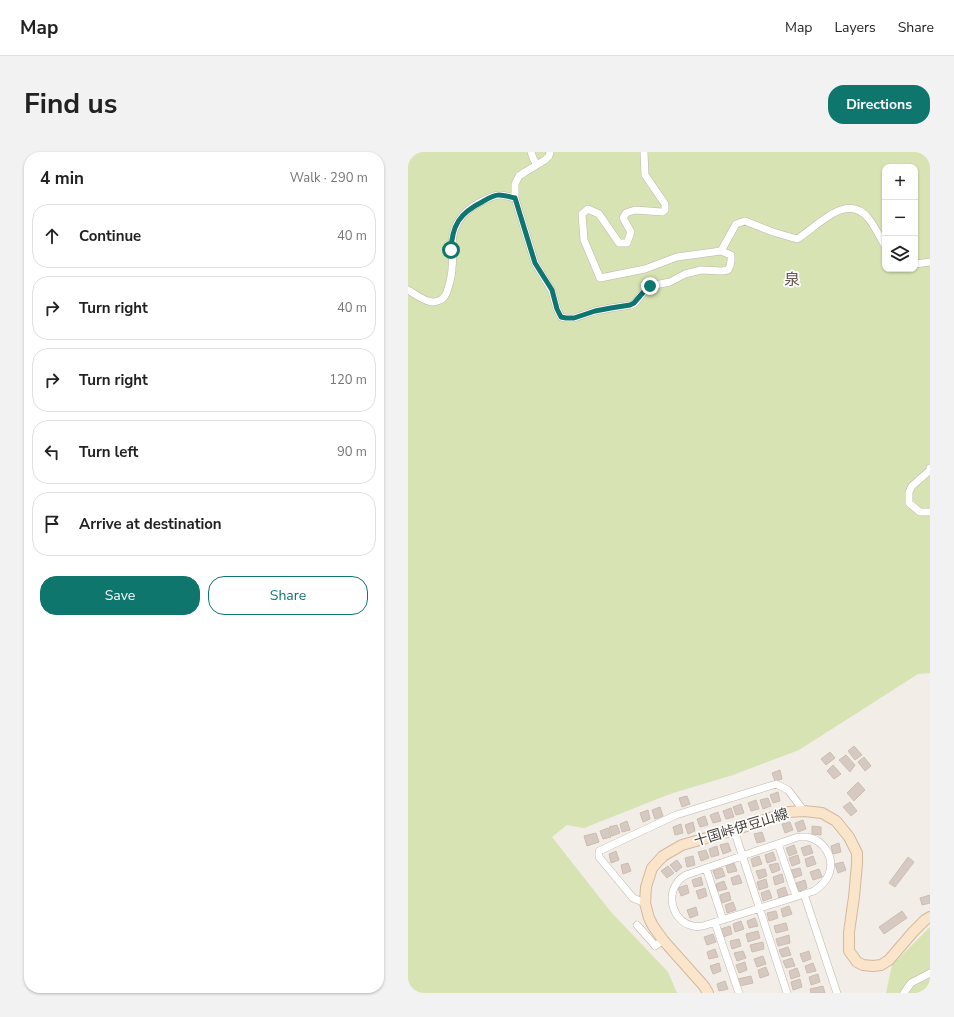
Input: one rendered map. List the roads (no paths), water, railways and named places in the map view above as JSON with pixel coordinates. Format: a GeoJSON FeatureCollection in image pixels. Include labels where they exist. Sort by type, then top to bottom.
{"type":"FeatureCollection","features":[{"type":"Feature","properties":{"kind":"main road","name":"十国峠伊豆山線"},"geometry":{"type":"LineString","coordinates":[[708,993],[704,986],[663,940],[651,922],[645,903],[646,887],[652,868],[663,856],[682,845],[789,812],[804,810],[822,813],[836,821],[849,837],[857,853],[858,864],[849,932],[849,951],[857,962],[863,965],[874,966],[889,960],[912,932],[925,920],[930,918]]}},
{"type":"Feature","properties":{"kind":"street"},"geometry":{"type":"LineString","coordinates":[[531,152],[537,164]]}},
{"type":"Feature","properties":{"kind":"street"},"geometry":{"type":"LineString","coordinates":[[550,152],[549,156],[545,160],[519,176],[515,184],[515,198],[535,263],[552,290],[557,309],[561,317],[566,318],[574,318],[595,311],[630,305],[634,303],[650,286],[670,282],[686,274],[701,270],[728,270],[730,266],[732,261],[731,255],[721,250],[677,257],[645,269],[600,278],[584,240],[582,214],[588,209],[599,214],[618,243],[627,244],[630,232],[623,218],[626,212],[635,210],[662,212],[666,210],[666,204],[645,175],[644,152]]}},
{"type":"Feature","properties":{"kind":"street"},"geometry":{"type":"LineString","coordinates":[[408,290],[428,301],[434,302],[444,297],[447,292],[453,267],[451,250],[453,233],[460,218],[471,207],[491,197],[500,195],[515,198]]}},
{"type":"Feature","properties":{"kind":"street"},"geometry":{"type":"LineString","coordinates":[[721,250],[736,224],[745,221],[773,232],[797,239],[823,219],[842,209],[852,208],[860,211],[868,218],[882,241]]}},
{"type":"Feature","properties":{"kind":"street"},"geometry":{"type":"LineString","coordinates":[[918,264],[930,262]]}},
{"type":"Feature","properties":{"kind":"street"},"geometry":{"type":"LineString","coordinates":[[930,468],[930,470],[912,486],[909,492],[909,503],[920,512],[930,512]]}},
{"type":"Feature","properties":{"kind":"street"},"geometry":{"type":"LineString","coordinates":[[645,903],[633,898],[599,857],[599,851],[676,815],[776,784],[788,790],[804,810]]}},
{"type":"Feature","properties":{"kind":"street"},"geometry":{"type":"LineString","coordinates":[[734,830],[787,993]]}},
{"type":"Feature","properties":{"kind":"street"},"geometry":{"type":"LineString","coordinates":[[798,837],[807,837],[824,846],[828,852],[830,868],[828,875],[820,887],[814,891],[703,926],[694,926],[685,923],[675,912],[672,904],[672,895],[677,882],[686,875],[743,856],[798,837]]}},
{"type":"Feature","properties":{"kind":"street"},"geometry":{"type":"LineString","coordinates":[[778,844],[796,896]]}},
{"type":"Feature","properties":{"kind":"street"},"geometry":{"type":"LineString","coordinates":[[706,868],[723,920]]}},
{"type":"Feature","properties":{"kind":"street"},"geometry":{"type":"LineString","coordinates":[[804,894],[837,993]]}},
{"type":"Feature","properties":{"kind":"street"},"geometry":{"type":"LineString","coordinates":[[715,923],[738,993]]}},
{"type":"Feature","properties":{"kind":"street"},"geometry":{"type":"LineString","coordinates":[[636,925],[655,946],[663,940]]}},
{"type":"Feature","properties":{"kind":"street"},"geometry":{"type":"LineString","coordinates":[[904,993],[911,983],[930,973]]}},
{"type":"Feature","properties":{"kind":"district","name":"泉"},"geometry":{"type":"Point","coordinates":[792,279]}}]}
